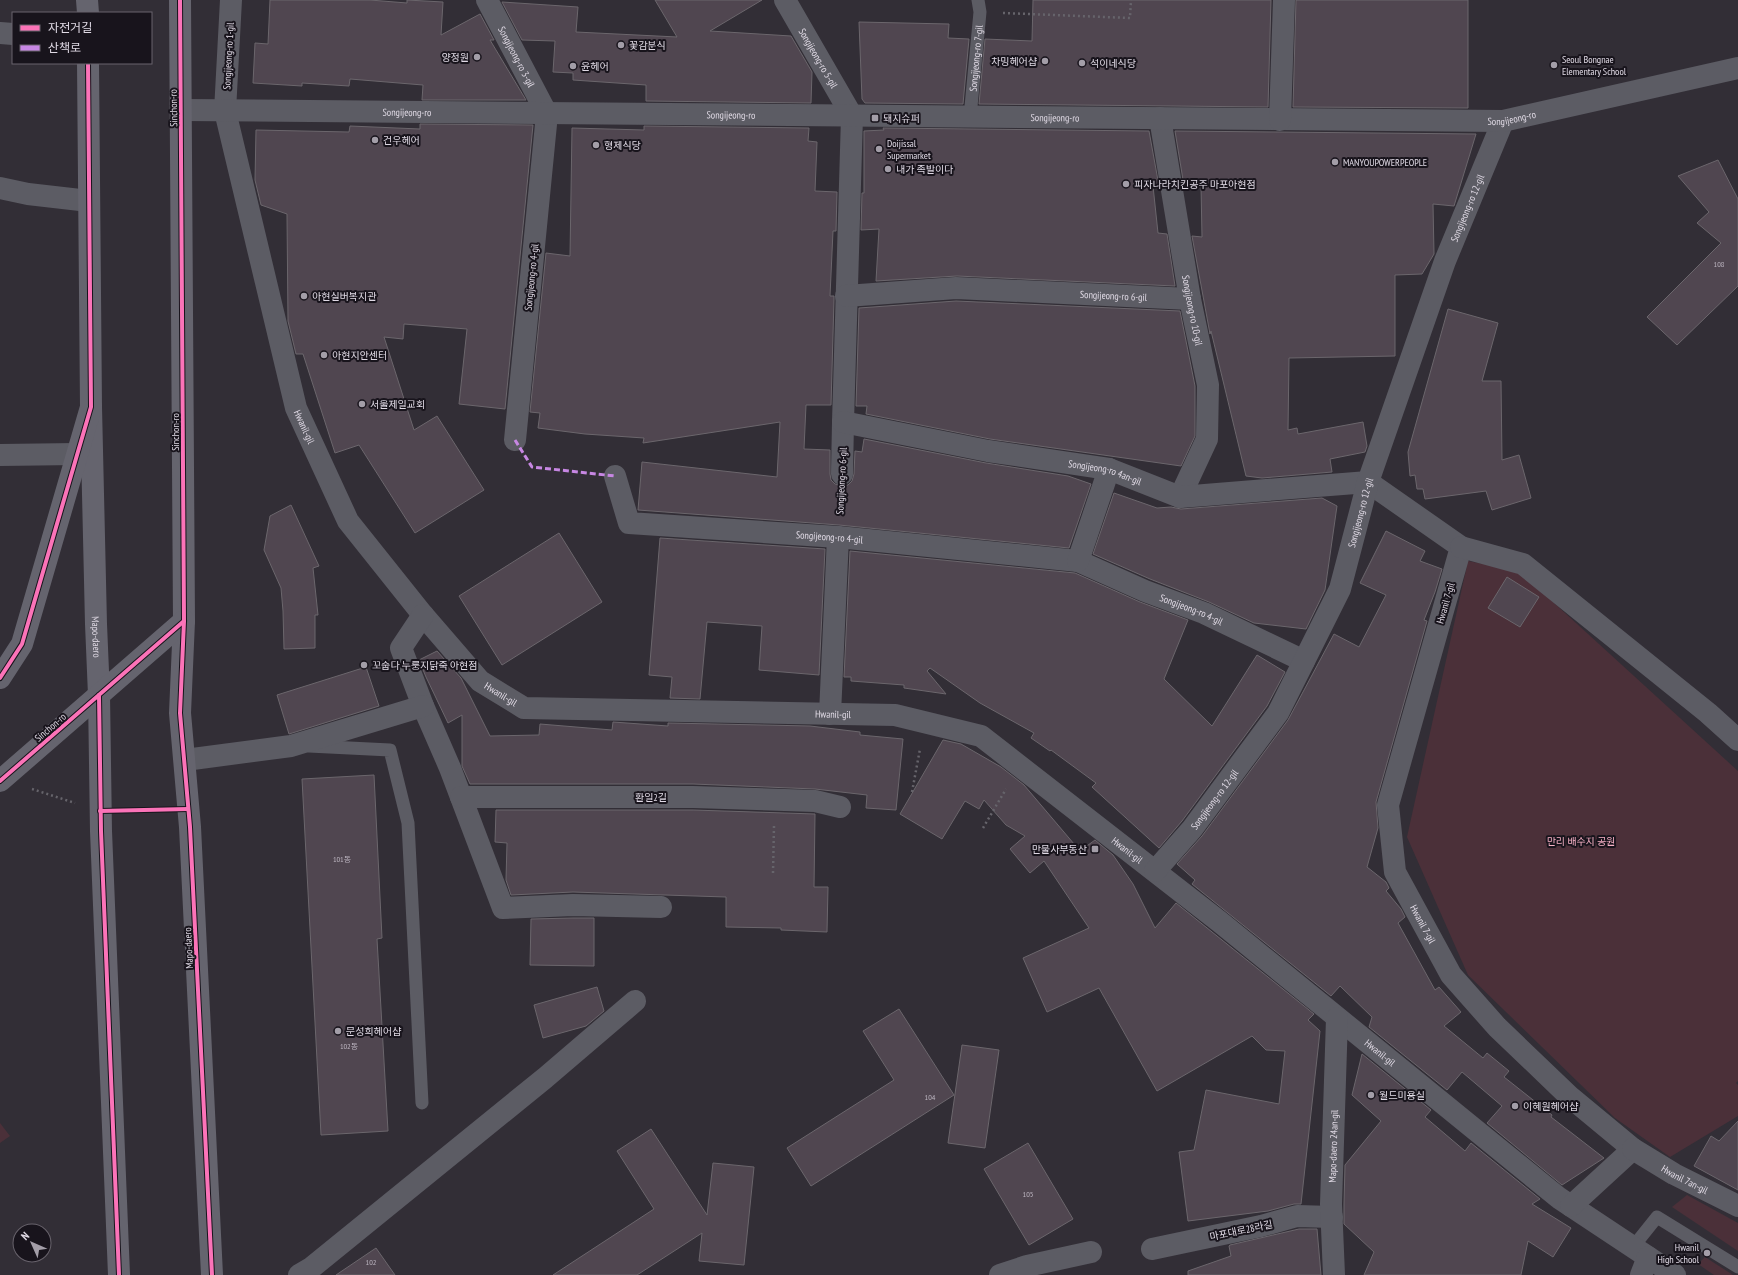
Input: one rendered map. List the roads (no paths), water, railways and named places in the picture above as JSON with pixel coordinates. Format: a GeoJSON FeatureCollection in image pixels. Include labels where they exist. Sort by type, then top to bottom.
{"type":"FeatureCollection","features":[{"type":"Feature","properties":{"kind":"main road"},"geometry":{"type":"LineString","coordinates":[[88,0],[88,12]]}},
{"type":"Feature","properties":{"kind":"main road","name":"Sinchon-ro"},"geometry":{"type":"LineString","coordinates":[[1,780],[184,620],[180,0]]}},
{"type":"Feature","properties":{"kind":"main road"},"geometry":{"type":"LineString","coordinates":[[0,678],[22,644],[91,407],[88,64]]}},
{"type":"Feature","properties":{"kind":"main road","name":"Mapo-daero"},"geometry":{"type":"LineString","coordinates":[[91,407],[96,624],[100,695],[100,811],[119,1275]]}},
{"type":"Feature","properties":{"kind":"main road","name":"Mapo-daero"},"geometry":{"type":"LineString","coordinates":[[184,620],[180,713],[190,827],[212,1275]]}},
{"type":"Feature","properties":{"kind":"street","name":"Songijeong-ro 1-gil"},"geometry":{"type":"LineString","coordinates":[[225,111],[231,0]]}},
{"type":"Feature","properties":{"kind":"street","name":"Songijeong-ro 3-gil"},"geometry":{"type":"LineString","coordinates":[[487,0],[547,114]]}},
{"type":"Feature","properties":{"kind":"street","name":"Songijeong-ro 5-gil"},"geometry":{"type":"LineString","coordinates":[[785,0],[852,116]]}},
{"type":"Feature","properties":{"kind":"street"},"geometry":{"type":"LineString","coordinates":[[1280,120],[1284,0]]}},
{"type":"Feature","properties":{"kind":"street"},"geometry":{"type":"LineString","coordinates":[[0,33],[12,34]]}},
{"type":"Feature","properties":{"kind":"street","name":"Songijeong-ro"},"geometry":{"type":"LineString","coordinates":[[181,110],[1503,121],[1738,68]]}},
{"type":"Feature","properties":{"kind":"street","name":"Hwanil-gil"},"geometry":{"type":"LineString","coordinates":[[225,111],[296,408],[348,521],[423,615],[480,681],[524,708],[895,715],[981,736],[1220,922],[1571,1206],[1641,1260],[1674,1275]]}},
{"type":"Feature","properties":{"kind":"street","name":"Songijeong-ro 4-gil"},"geometry":{"type":"LineString","coordinates":[[515,440],[547,114]]}},
{"type":"Feature","properties":{"kind":"street","name":"Songijeong-ro 6-gil"},"geometry":{"type":"LineString","coordinates":[[842,474],[842,422],[852,116]]}},
{"type":"Feature","properties":{"kind":"street","name":"Songijeong-ro 10-gil"},"geometry":{"type":"LineString","coordinates":[[1160,118],[1190,299],[1208,384],[1207,439],[1180,496]]}},
{"type":"Feature","properties":{"kind":"street","name":"Songijeong-ro 12-gil"},"geometry":{"type":"LineString","coordinates":[[1155,871],[1192,829],[1278,713],[1340,589],[1368,482],[1445,261],[1503,121]]}},
{"type":"Feature","properties":{"kind":"street"},"geometry":{"type":"LineString","coordinates":[[0,188],[28,194],[89,201]]}},
{"type":"Feature","properties":{"kind":"street","name":"Songijeong-ro 6-gil"},"geometry":{"type":"LineString","coordinates":[[846,296],[956,288],[1190,299]]}},
{"type":"Feature","properties":{"kind":"street","name":"Songijeong-ro 4an-gil"},"geometry":{"type":"LineString","coordinates":[[842,422],[988,451],[1109,469],[1180,496],[1368,482]]}},
{"type":"Feature","properties":{"kind":"street"},"geometry":{"type":"LineString","coordinates":[[0,455],[77,454]]}},
{"type":"Feature","properties":{"kind":"street"},"geometry":{"type":"LineString","coordinates":[[1078,561],[1109,469]]}},
{"type":"Feature","properties":{"kind":"street","name":"Songijeong-ro 4-gil"},"geometry":{"type":"LineString","coordinates":[[615,476],[629,523],[838,537],[1078,561],[1145,591],[1204,614],[1304,661]]}},
{"type":"Feature","properties":{"kind":"street"},"geometry":{"type":"LineString","coordinates":[[1368,482],[1461,547],[1523,564],[1708,713],[1738,740]]}},
{"type":"Feature","properties":{"kind":"street"},"geometry":{"type":"LineString","coordinates":[[830,714],[838,537]]}},
{"type":"Feature","properties":{"kind":"street","name":"Hwanil 7-gil"},"geometry":{"type":"LineString","coordinates":[[1461,547],[1388,805],[1395,872],[1451,975],[1497,1027],[1568,1096],[1633,1149]]}},
{"type":"Feature","properties":{"kind":"street"},"geometry":{"type":"LineString","coordinates":[[423,615],[401,648],[423,706],[461,797],[503,908],[573,904],[660,907]]}},
{"type":"Feature","properties":{"kind":"street"},"geometry":{"type":"LineString","coordinates":[[185,760],[291,746],[423,706]]}},
{"type":"Feature","properties":{"kind":"street","name":"환일2길"},"geometry":{"type":"LineString","coordinates":[[461,797],[694,797],[815,801],[840,807]]}},
{"type":"Feature","properties":{"kind":"street"},"geometry":{"type":"LineString","coordinates":[[305,1272],[545,1078],[635,1001]]}},
{"type":"Feature","properties":{"kind":"street","name":"Mapo-daero 24an-gil"},"geometry":{"type":"LineString","coordinates":[[1334,1275],[1332,1217],[1337,1018]]}},
{"type":"Feature","properties":{"kind":"street"},"geometry":{"type":"LineString","coordinates":[[1571,1206],[1633,1149]]}},
{"type":"Feature","properties":{"kind":"street","name":"Hwanil 7an-gil"},"geometry":{"type":"LineString","coordinates":[[1633,1149],[1674,1174],[1738,1206]]}},
{"type":"Feature","properties":{"kind":"street","name":"마포대로28라길"},"geometry":{"type":"LineString","coordinates":[[1152,1249],[1261,1226],[1298,1216],[1332,1217]]}},
{"type":"Feature","properties":{"kind":"street"},"geometry":{"type":"LineString","coordinates":[[1000,1275],[1027,1266],[1091,1252]]}},
{"type":"Feature","properties":{"kind":"lane","name":"Songijeong-ro 7-gil"},"geometry":{"type":"LineString","coordinates":[[970,117],[979,6]]}},
{"type":"Feature","properties":{"kind":"lane"},"geometry":{"type":"LineString","coordinates":[[291,746],[390,750],[408,823],[422,1103]]}},
{"type":"Feature","properties":{"kind":"lane"},"geometry":{"type":"LineString","coordinates":[[1641,1260],[1658,1217],[1738,1267]]}},
{"type":"Feature","properties":{"kind":"place","name":"꽃감분식"},"geometry":{"type":"Point","coordinates":[621,45]}},
{"type":"Feature","properties":{"kind":"place","name":"양정원"},"geometry":{"type":"Point","coordinates":[477,57]}},
{"type":"Feature","properties":{"kind":"place","name":"차밍헤어샵"},"geometry":{"type":"Point","coordinates":[1045,61]}},
{"type":"Feature","properties":{"kind":"place","name":"석이네식당"},"geometry":{"type":"Point","coordinates":[1082,63]}},
{"type":"Feature","properties":{"kind":"place","name":"Seoul Bongnae Elementary School"},"geometry":{"type":"Point","coordinates":[1554,65]}},
{"type":"Feature","properties":{"kind":"place","name":"윤헤어"},"geometry":{"type":"Point","coordinates":[573,66]}},
{"type":"Feature","properties":{"kind":"place","name":"돼지슈퍼"},"geometry":{"type":"Point","coordinates":[875,118]}},
{"type":"Feature","properties":{"kind":"place","name":"건우헤어"},"geometry":{"type":"Point","coordinates":[375,140]}},
{"type":"Feature","properties":{"kind":"place","name":"형제식당"},"geometry":{"type":"Point","coordinates":[596,145]}},
{"type":"Feature","properties":{"kind":"place","name":"Doijissal Supermarket"},"geometry":{"type":"Point","coordinates":[879,149]}},
{"type":"Feature","properties":{"kind":"place","name":"MANYOUPOWERPEOPLE"},"geometry":{"type":"Point","coordinates":[1335,162]}},
{"type":"Feature","properties":{"kind":"place","name":"내가 족발이다"},"geometry":{"type":"Point","coordinates":[888,169]}},
{"type":"Feature","properties":{"kind":"place","name":"피자나라치킨공주 마포아현점"},"geometry":{"type":"Point","coordinates":[1126,184]}},
{"type":"Feature","properties":{"kind":"place","name":"아현실버복지관"},"geometry":{"type":"Point","coordinates":[304,296]}},
{"type":"Feature","properties":{"kind":"place","name":"아현지안센터"},"geometry":{"type":"Point","coordinates":[324,355]}},
{"type":"Feature","properties":{"kind":"place","name":"서울제일교회"},"geometry":{"type":"Point","coordinates":[362,404]}},
{"type":"Feature","properties":{"kind":"place","name":"꼬숩다 누룽지닭죽 아현점"},"geometry":{"type":"Point","coordinates":[364,665]}},
{"type":"Feature","properties":{"kind":"place","name":"만물사부동산"},"geometry":{"type":"Point","coordinates":[1095,849]}},
{"type":"Feature","properties":{"kind":"place","name":"문성희헤어샵"},"geometry":{"type":"Point","coordinates":[338,1031]}},
{"type":"Feature","properties":{"kind":"place","name":"월드미용실"},"geometry":{"type":"Point","coordinates":[1371,1095]}},
{"type":"Feature","properties":{"kind":"place","name":"이혜원헤어샵"},"geometry":{"type":"Point","coordinates":[1515,1106]}},
{"type":"Feature","properties":{"kind":"place","name":"Hwanil High School"},"geometry":{"type":"Point","coordinates":[1707,1253]}},
{"type":"Feature","properties":{"kind":"park label","name":"만리 배수지 공원"},"geometry":{"type":"Point","coordinates":[1581,841]}}]}
